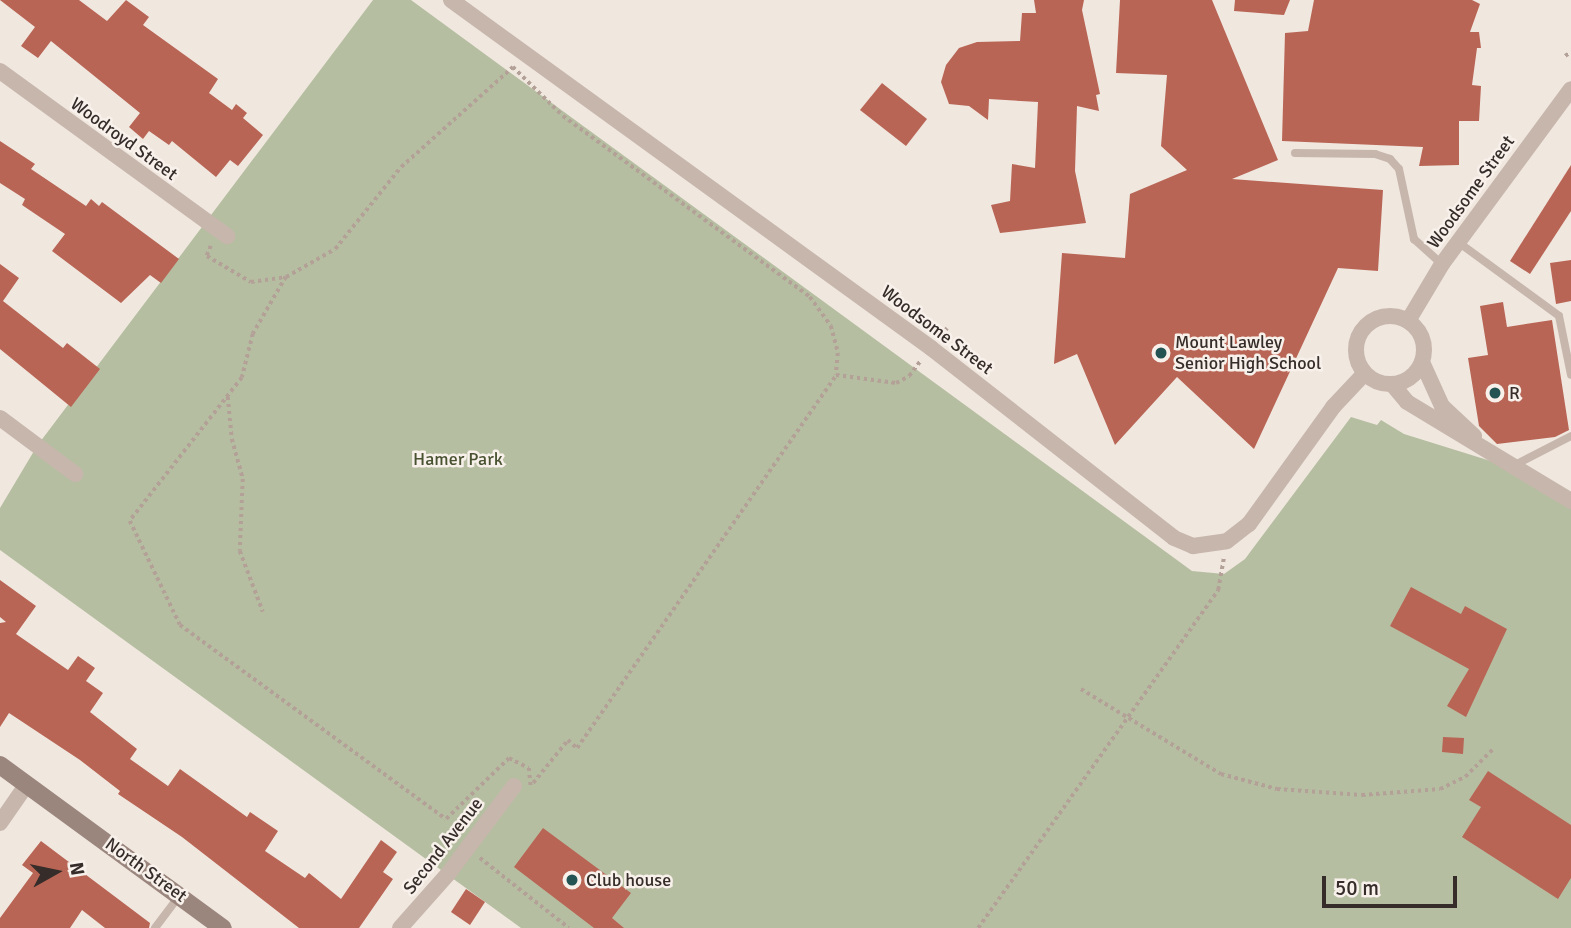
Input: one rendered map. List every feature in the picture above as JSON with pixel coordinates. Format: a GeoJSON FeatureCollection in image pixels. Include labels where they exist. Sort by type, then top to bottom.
{"type":"FeatureCollection","features":[{"type":"Feature","properties":{"kind":"main road","name":"North Street"},"geometry":{"type":"LineString","coordinates":[[0,765],[223,928]]}},
{"type":"Feature","properties":{"kind":"street","name":"Woodsome Street"},"geometry":{"type":"LineString","coordinates":[[451,0],[931,348],[1174,538],[1193,546],[1227,541]]}},
{"type":"Feature","properties":{"kind":"street","name":"Woodroyd Street"},"geometry":{"type":"LineString","coordinates":[[0,71],[223,234]]}},
{"type":"Feature","properties":{"kind":"street","name":"Woodsome Street"},"geometry":{"type":"LineString","coordinates":[[1408,321],[1442,264],[1571,89]]}},
{"type":"Feature","properties":{"kind":"street"},"geometry":{"type":"LineString","coordinates":[[1422,362],[1408,380],[1392,384],[1379,383],[1364,374],[1355,354],[1360,332],[1376,318],[1408,321],[1421,336],[1422,362],[1442,406],[1510,467]]}},
{"type":"Feature","properties":{"kind":"street"},"geometry":{"type":"LineString","coordinates":[[1227,541],[1249,524],[1333,407],[1364,374]]}},
{"type":"Feature","properties":{"kind":"street"},"geometry":{"type":"LineString","coordinates":[[1392,384],[1407,402],[1510,467],[1571,501]]}},
{"type":"Feature","properties":{"kind":"street"},"geometry":{"type":"LineString","coordinates":[[0,418],[75,474]]}},
{"type":"Feature","properties":{"kind":"street"},"geometry":{"type":"LineString","coordinates":[[0,823],[27,784]]}},
{"type":"Feature","properties":{"kind":"street","name":"Second Avenue"},"geometry":{"type":"LineString","coordinates":[[400,928],[520,791]]}},
{"type":"Feature","properties":{"kind":"lane"},"geometry":{"type":"LineString","coordinates":[[1295,153],[1375,154],[1390,159],[1404,185],[1414,239],[1442,264]]}},
{"type":"Feature","properties":{"kind":"lane"},"geometry":{"type":"LineString","coordinates":[[1458,242],[1559,316],[1571,375]]}},
{"type":"Feature","properties":{"kind":"lane"},"geometry":{"type":"LineString","coordinates":[[1510,467],[1571,436]]}},
{"type":"Feature","properties":{"kind":"lane"},"geometry":{"type":"LineString","coordinates":[[155,928],[180,894]]}},
{"type":"Feature","properties":{"kind":"path"},"geometry":{"type":"LineString","coordinates":[[1565,56],[1571,52]]}},
{"type":"Feature","properties":{"kind":"path"},"geometry":{"type":"LineString","coordinates":[[223,234],[207,256],[238,278],[251,282],[286,277],[335,249],[401,167],[513,68],[563,116],[810,297],[831,326],[838,354],[836,375],[577,748],[568,740],[533,783],[520,791]]}},
{"type":"Feature","properties":{"kind":"path"},"geometry":{"type":"LineString","coordinates":[[286,277],[253,334],[242,378],[130,521],[180,625],[446,819],[509,758],[529,768],[533,783]]}},
{"type":"Feature","properties":{"kind":"path"},"geometry":{"type":"LineString","coordinates":[[836,375],[896,383],[909,376],[947,328]]}},
{"type":"Feature","properties":{"kind":"path"},"geometry":{"type":"LineString","coordinates":[[228,397],[232,439],[243,479],[240,551],[263,612]]}},
{"type":"Feature","properties":{"kind":"path"},"geometry":{"type":"LineString","coordinates":[[978,928],[1218,590],[1227,541]]}},
{"type":"Feature","properties":{"kind":"path"},"geometry":{"type":"LineString","coordinates":[[1082,688],[1220,774],[1277,789],[1362,795],[1440,789],[1465,777],[1493,749]]}},
{"type":"Feature","properties":{"kind":"path"},"geometry":{"type":"LineString","coordinates":[[485,849],[479,859],[569,928]]}},
{"type":"Feature","properties":{"kind":"green space","name":"Hamer Park"},"geometry":{"type":"Polygon","coordinates":[[[373,0],[411,0],[1192,571],[1224,574],[1245,559],[1351,417],[1377,425],[1381,420],[1404,434],[1510,467],[1571,501],[1571,928],[521,928],[0,550],[0,508],[37,446],[373,0]]]}},
{"type":"Feature","properties":{"kind":"building"},"geometry":{"type":"Polygon","coordinates":[[[0,0],[79,0],[107,21],[126,0],[149,17],[143,25],[218,79],[209,93],[232,110],[236,104],[247,113],[243,118],[263,135],[238,166],[230,160],[216,177],[172,141],[169,145],[149,131],[143,139],[129,127],[140,113],[51,41],[38,58],[21,46],[35,27],[0,0]]]}},
{"type":"Feature","properties":{"kind":"building"},"geometry":{"type":"Polygon","coordinates":[[[1034,0],[1084,0],[1082,10],[1100,94],[1096,95],[1099,111],[1077,106],[1075,171],[1086,223],[1000,233],[991,205],[1010,201],[1012,164],[1035,168],[1038,102],[989,99],[988,120],[969,106],[949,104],[941,82],[946,65],[959,48],[977,42],[1020,41],[1022,13],[1036,13],[1034,0]]]}},
{"type":"Feature","properties":{"kind":"building"},"geometry":{"type":"Polygon","coordinates":[[[1120,0],[1212,0],[1278,160],[1232,179],[1383,190],[1378,271],[1338,268],[1254,449],[1177,377],[1115,445],[1077,354],[1054,364],[1062,253],[1125,258],[1130,194],[1187,170],[1161,146],[1167,75],[1116,73],[1120,0]]]}},
{"type":"Feature","properties":{"kind":"building"},"geometry":{"type":"Polygon","coordinates":[[[1235,0],[1290,0],[1284,15],[1234,11],[1235,0]]]}},
{"type":"Feature","properties":{"kind":"building"},"geometry":{"type":"Polygon","coordinates":[[[1314,0],[1472,0],[1480,4],[1470,32],[1479,32],[1481,48],[1477,48],[1472,85],[1481,86],[1479,121],[1459,121],[1459,165],[1419,166],[1423,147],[1282,141],[1285,33],[1308,31],[1314,0]]]}},
{"type":"Feature","properties":{"kind":"building"},"geometry":{"type":"Polygon","coordinates":[[[882,83],[927,119],[906,146],[860,110],[882,83]]]}},
{"type":"Feature","properties":{"kind":"building"},"geometry":{"type":"Polygon","coordinates":[[[0,141],[35,164],[31,169],[86,206],[91,199],[99,206],[102,202],[179,259],[161,283],[150,275],[121,303],[52,251],[65,234],[22,205],[25,199],[0,183],[0,141]]]}},
{"type":"Feature","properties":{"kind":"building"},"geometry":{"type":"Polygon","coordinates":[[[1571,165],[1571,211],[1530,274],[1510,261],[1571,165]]]}},
{"type":"Feature","properties":{"kind":"building"},"geometry":{"type":"Polygon","coordinates":[[[1571,260],[1571,301],[1556,304],[1550,263],[1571,260]]]}},
{"type":"Feature","properties":{"kind":"building"},"geometry":{"type":"Polygon","coordinates":[[[0,264],[19,278],[3,301],[63,348],[67,343],[100,369],[71,407],[0,349],[0,264]]]}},
{"type":"Feature","properties":{"kind":"building"},"geometry":{"type":"Polygon","coordinates":[[[1503,302],[1507,327],[1552,320],[1569,430],[1555,437],[1497,444],[1479,426],[1468,358],[1488,355],[1480,306],[1503,302]]]}},
{"type":"Feature","properties":{"kind":"building"},"geometry":{"type":"Polygon","coordinates":[[[0,580],[36,606],[16,634],[68,670],[78,656],[95,668],[86,681],[103,693],[90,712],[137,749],[130,759],[168,786],[180,769],[247,817],[250,812],[278,831],[265,851],[305,878],[309,873],[341,899],[381,840],[397,852],[383,872],[393,879],[359,928],[299,928],[182,837],[118,794],[120,791],[80,760],[9,713],[0,727],[0,623],[6,622],[0,617],[0,580]]]}},
{"type":"Feature","properties":{"kind":"building"},"geometry":{"type":"Polygon","coordinates":[[[1411,587],[1461,614],[1465,606],[1507,629],[1466,717],[1447,706],[1469,669],[1390,626],[1411,587]]]}},
{"type":"Feature","properties":{"kind":"building"},"geometry":{"type":"Polygon","coordinates":[[[1443,737],[1464,738],[1463,754],[1442,752],[1443,737]]]}},
{"type":"Feature","properties":{"kind":"building"},"geometry":{"type":"Polygon","coordinates":[[[1488,771],[1571,825],[1571,878],[1558,899],[1462,837],[1481,807],[1469,800],[1488,771]]]}},
{"type":"Feature","properties":{"kind":"building","name":"Club house"},"geometry":{"type":"Polygon","coordinates":[[[543,828],[631,893],[612,918],[624,928],[594,928],[514,867],[543,828]]]}},
{"type":"Feature","properties":{"kind":"building"},"geometry":{"type":"Polygon","coordinates":[[[41,841],[150,923],[149,928],[105,928],[82,910],[70,928],[0,928],[0,918],[33,873],[22,865],[41,841]]]}},
{"type":"Feature","properties":{"kind":"building"},"geometry":{"type":"Polygon","coordinates":[[[466,889],[485,902],[470,925],[451,912],[466,889]]]}},
{"type":"Feature","properties":{"kind":"place","name":"Mount Lawley Senior High School"},"geometry":{"type":"Point","coordinates":[1161,353]}},
{"type":"Feature","properties":{"kind":"place","name":"R"},"geometry":{"type":"Point","coordinates":[1495,393]}},
{"type":"Feature","properties":{"kind":"place","name":"Club house"},"geometry":{"type":"Point","coordinates":[572,880]}}]}
